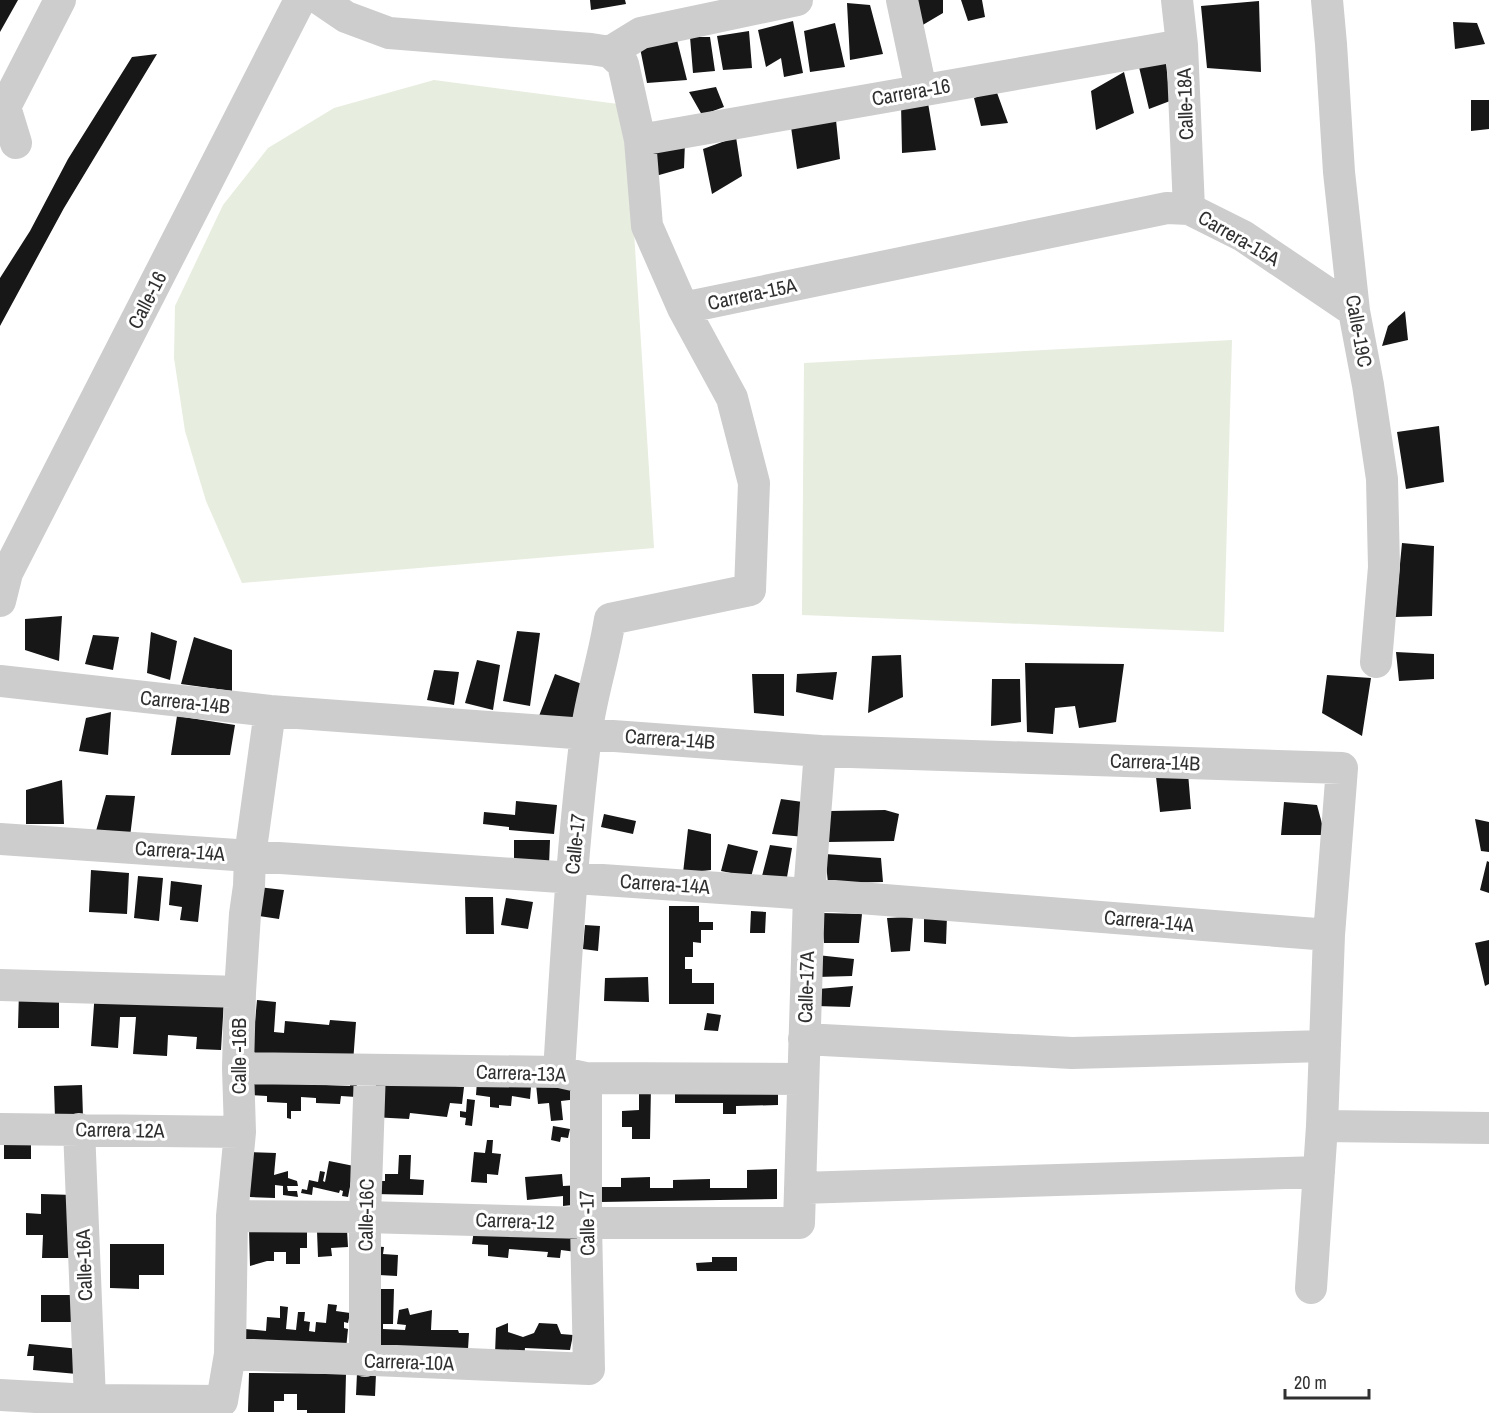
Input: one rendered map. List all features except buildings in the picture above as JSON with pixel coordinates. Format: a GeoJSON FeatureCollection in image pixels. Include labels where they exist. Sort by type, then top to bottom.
{"type":"FeatureCollection","features":[{"type":"Feature","properties":{"kind":"street"},"geometry":{"type":"LineString","coordinates":[[16,143],[5,107],[60,0]]}},
{"type":"Feature","properties":{"kind":"street","name":"Calle-16"},"geometry":{"type":"LineString","coordinates":[[0,602],[7,573],[300,0]]}},
{"type":"Feature","properties":{"kind":"street"},"geometry":{"type":"LineString","coordinates":[[321,0],[346,17],[389,33],[610,52],[641,33],[797,0]]}},
{"type":"Feature","properties":{"kind":"street"},"geometry":{"type":"LineString","coordinates":[[902,0],[921,90]]}},
{"type":"Feature","properties":{"kind":"street","name":"Calle-18A"},"geometry":{"type":"LineString","coordinates":[[1177,0],[1182,45],[1189,209]]}},
{"type":"Feature","properties":{"kind":"street","name":"Calle-19C"},"geometry":{"type":"LineString","coordinates":[[1327,0],[1339,172],[1354,311],[1382,479],[1384,567],[1376,662]]}},
{"type":"Feature","properties":{"kind":"street","name":"Carrera-16"},"geometry":{"type":"LineString","coordinates":[[640,140],[1182,45]]}},
{"type":"Feature","properties":{"kind":"street","name":"Carrera-15A"},"geometry":{"type":"LineString","coordinates":[[610,52],[623,64],[640,140],[646,226],[683,308],[1167,208],[1189,209],[1243,236],[1354,311]]}},
{"type":"Feature","properties":{"kind":"street","name":"Calle-17"},"geometry":{"type":"LineString","coordinates":[[572,1075],[572,878],[586,733],[610,619],[750,590],[754,483],[732,398],[683,308]]}},
{"type":"Feature","properties":{"kind":"street","name":"Carrera-14B"},"geometry":{"type":"LineString","coordinates":[[0,681],[270,711],[820,751],[1341,768],[1329,935]]}},
{"type":"Feature","properties":{"kind":"street","name":"Calle -16B"},"geometry":{"type":"LineString","coordinates":[[90,1400],[222,1401],[230,1354],[232,1216],[240,1132],[238,1068],[240,992],[250,856],[270,711]]}},
{"type":"Feature","properties":{"kind":"street","name":"Calle-17A"},"geometry":{"type":"LineString","coordinates":[[799,1223],[809,894],[820,751]]}},
{"type":"Feature","properties":{"kind":"street","name":"Carrera-14A"},"geometry":{"type":"LineString","coordinates":[[0,839],[809,894],[1329,935]]}},
{"type":"Feature","properties":{"kind":"street"},"geometry":{"type":"LineString","coordinates":[[1311,1288],[1322,1126],[1329,935]]}},
{"type":"Feature","properties":{"kind":"street"},"geometry":{"type":"LineString","coordinates":[[0,985],[240,992]]}},
{"type":"Feature","properties":{"kind":"street"},"geometry":{"type":"LineString","coordinates":[[804,1039],[1072,1053],[1325,1046]]}},
{"type":"Feature","properties":{"kind":"street","name":"Carrera-13A"},"geometry":{"type":"LineString","coordinates":[[238,1068],[803,1079]]}},
{"type":"Feature","properties":{"kind":"street","name":"Calle-16C"},"geometry":{"type":"LineString","coordinates":[[365,1361],[365,1217],[370,1070]]}},
{"type":"Feature","properties":{"kind":"street","name":"Calle -17"},"geometry":{"type":"LineString","coordinates":[[572,1075],[586,1223],[589,1369]]}},
{"type":"Feature","properties":{"kind":"street"},"geometry":{"type":"LineString","coordinates":[[1322,1126],[1489,1128]]}},
{"type":"Feature","properties":{"kind":"street","name":"Carrera 12A"},"geometry":{"type":"LineString","coordinates":[[0,1129],[240,1132]]}},
{"type":"Feature","properties":{"kind":"street","name":"Calle-16A"},"geometry":{"type":"LineString","coordinates":[[79,1130],[90,1400]]}},
{"type":"Feature","properties":{"kind":"street"},"geometry":{"type":"LineString","coordinates":[[800,1188],[1319,1172]]}},
{"type":"Feature","properties":{"kind":"street","name":"Carrera-12"},"geometry":{"type":"LineString","coordinates":[[232,1216],[586,1223],[799,1223]]}},
{"type":"Feature","properties":{"kind":"street","name":"Carrera-10A"},"geometry":{"type":"LineString","coordinates":[[230,1354],[589,1369]]}},
{"type":"Feature","properties":{"kind":"street"},"geometry":{"type":"LineString","coordinates":[[0,1395],[90,1400]]}},
{"type":"Feature","properties":{"kind":"shaded area"},"geometry":{"type":"Polygon","coordinates":[[[434,80],[626,105],[654,548],[242,583],[206,501],[185,431],[174,358],[175,306],[223,205],[268,148],[334,108],[434,80]]]}},
{"type":"Feature","properties":{"kind":"shaded area"},"geometry":{"type":"Polygon","coordinates":[[[1232,340],[1224,632],[802,615],[804,363],[1232,340]]]}}]}
